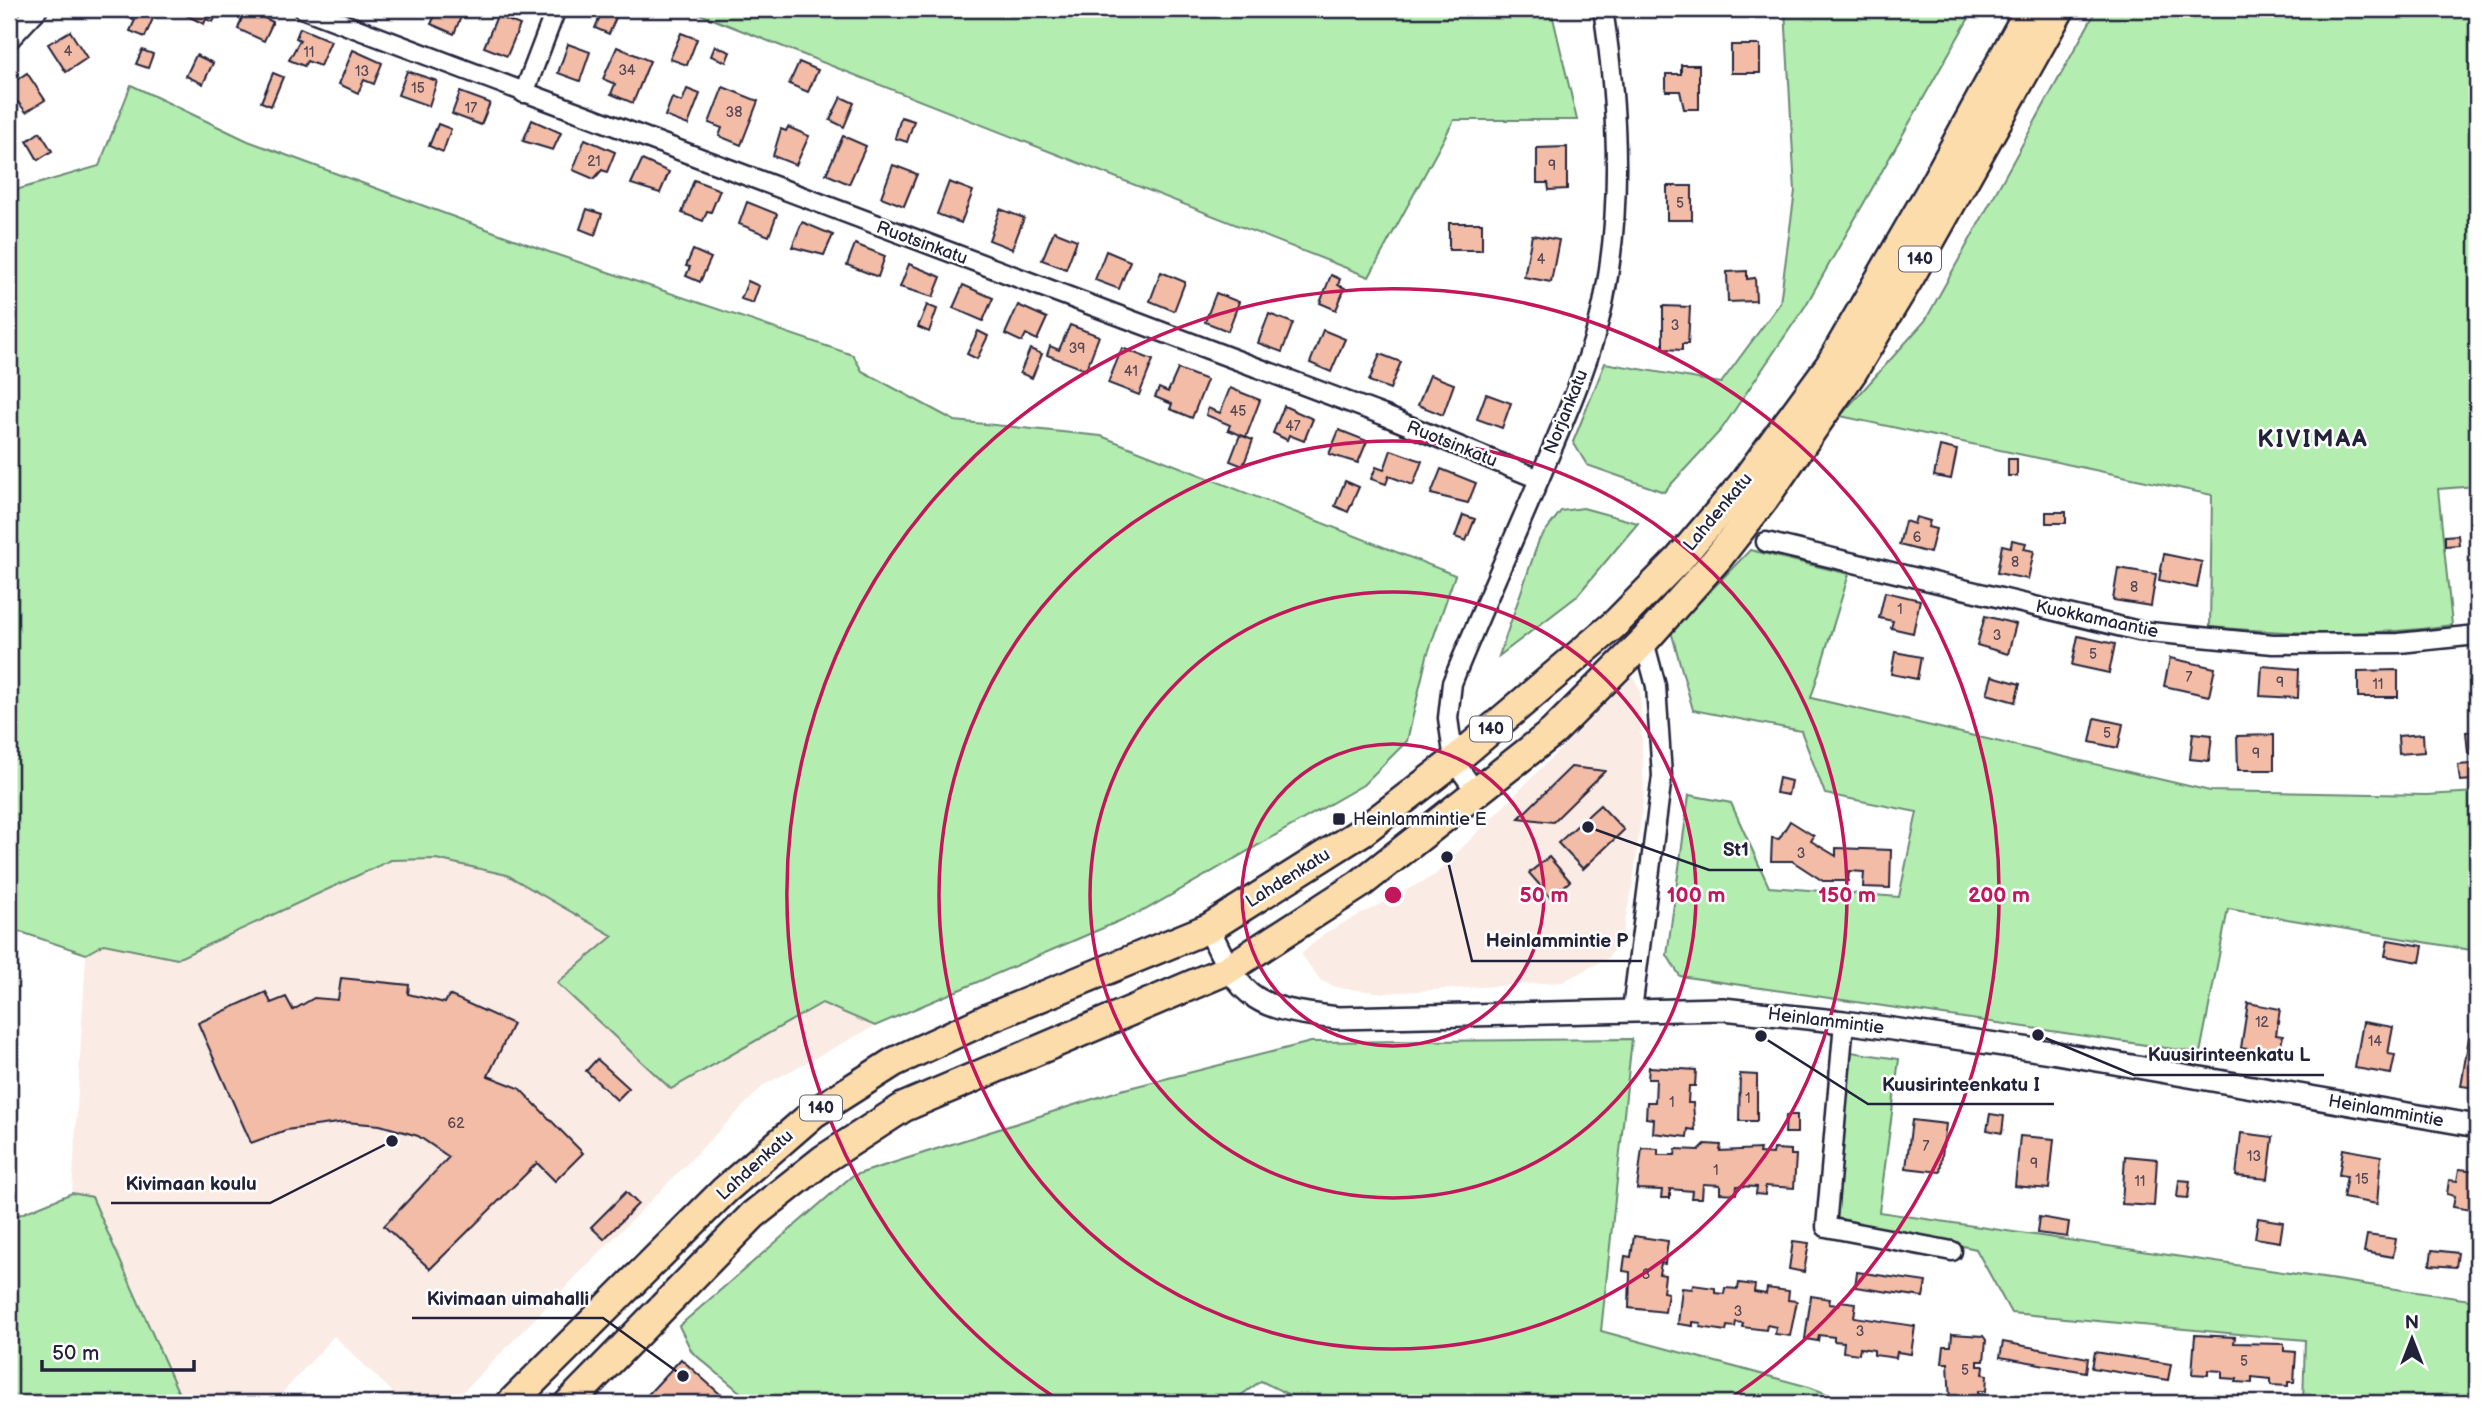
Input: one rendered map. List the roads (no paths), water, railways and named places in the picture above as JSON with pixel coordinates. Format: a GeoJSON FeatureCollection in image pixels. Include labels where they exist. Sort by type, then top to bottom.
{"type":"FeatureCollection","features":[{"type":"Feature","properties":{"kind":"main road","name":"Lahdenkatu"},"geometry":{"type":"LineString","coordinates":[[569,1403],[753,1216],[835,1151],[904,1107],[1227,970],[1360,884],[1553,732],[1644,641],[1717,559],[1753,492],[1930,192],[2030,9]]}},
{"type":"Feature","properties":{"kind":"main road","name":"Lahdenkatu"},"geometry":{"type":"LineString","coordinates":[[511,1403],[725,1190],[814,1113],[894,1062],[989,1018],[1209,928],[1363,831],[1454,761],[1616,623],[1679,559],[1753,492],[1853,371],[1911,275],[2060,9]]}},
{"type":"Feature","properties":{"kind":"street"},"geometry":{"type":"LineString","coordinates":[[9,40],[38,9]]}},
{"type":"Feature","properties":{"kind":"street","name":"Ruotsinkatu"},"geometry":{"type":"LineString","coordinates":[[304,9],[1383,415],[1539,479]]}},
{"type":"Feature","properties":{"kind":"street"},"geometry":{"type":"LineString","coordinates":[[524,93],[556,9]]}},
{"type":"Feature","properties":{"kind":"street","name":"Norjankatu"},"geometry":{"type":"LineString","coordinates":[[1476,792],[1454,761],[1448,718],[1452,683],[1585,367],[1603,303],[1610,251],[1617,127],[1603,9]]}},
{"type":"Feature","properties":{"kind":"street","name":"Kuokkamaantie"},"geometry":{"type":"LineString","coordinates":[[1766,542],[2139,631],[2273,644],[2399,643],[2477,635]]}},
{"type":"Feature","properties":{"kind":"street"},"geometry":{"type":"LineString","coordinates":[[1632,1010],[1662,776],[1656,685],[1644,641]]}},
{"type":"Feature","properties":{"kind":"street","name":"Heinlammintie"},"geometry":{"type":"LineString","coordinates":[[1209,928],[1227,970],[1244,990],[1265,1003],[1292,1012],[1338,1018],[1723,1009],[1844,1022],[2051,1052],[2477,1126]]}},
{"type":"Feature","properties":{"kind":"street"},"geometry":{"type":"LineString","coordinates":[[1844,1022],[1826,1227],[1952,1251]]}},
{"type":"Feature","properties":{"kind":"place","name":"Heinlammintie E"},"geometry":{"type":"Point","coordinates":[1339,819]}},
{"type":"Feature","properties":{"kind":"place","name":"St1"},"geometry":{"type":"Point","coordinates":[1588,827]}},
{"type":"Feature","properties":{"kind":"place","name":"Heinlammintie P"},"geometry":{"type":"Point","coordinates":[1447,857]}},
{"type":"Feature","properties":{"kind":"place","name":"Kuusirinteenkatu L"},"geometry":{"type":"Point","coordinates":[2038,1035]}},
{"type":"Feature","properties":{"kind":"place","name":"Kuusirinteenkatu I"},"geometry":{"type":"Point","coordinates":[1761,1036]}},
{"type":"Feature","properties":{"kind":"place","name":"Kivimaan koulu"},"geometry":{"type":"Point","coordinates":[392,1141]}},
{"type":"Feature","properties":{"kind":"place","name":"Kivimaan uimahalli"},"geometry":{"type":"Point","coordinates":[683,1376]}},
{"type":"Feature","properties":{"kind":"district","name":"KIVIMAA"},"geometry":{"type":"Point","coordinates":[2313,439]}}]}
